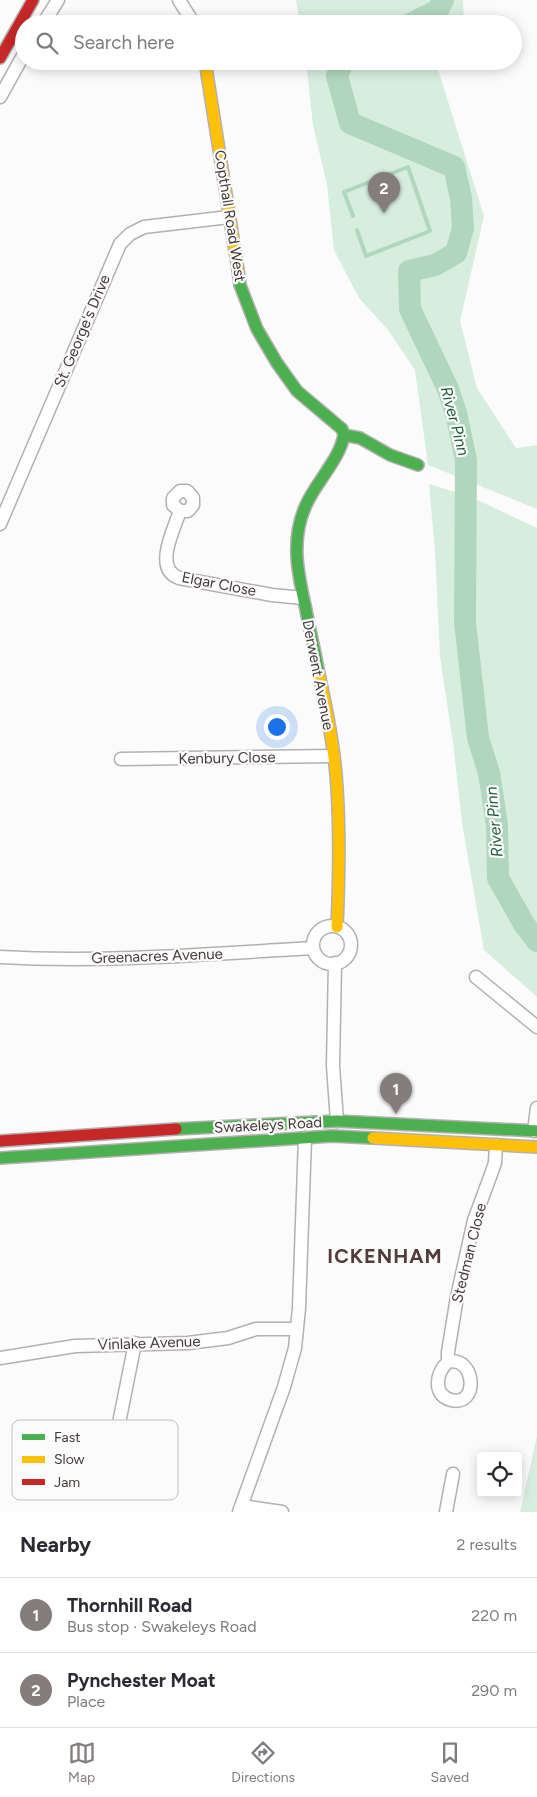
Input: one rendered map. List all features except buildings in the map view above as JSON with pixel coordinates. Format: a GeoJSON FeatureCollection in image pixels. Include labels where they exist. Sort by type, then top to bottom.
{"type":"FeatureCollection","features":[{"type":"Feature","properties":{"kind":"main road"},"geometry":{"type":"LineString","coordinates":[[24,15],[33,0]]}},
{"type":"Feature","properties":{"kind":"main road"},"geometry":{"type":"LineString","coordinates":[[0,58],[15,32]]}},
{"type":"Feature","properties":{"kind":"main road","name":"Copthall Road West"},"geometry":{"type":"LineString","coordinates":[[206,70],[240,285],[257,329],[277,363],[297,391],[342,429],[344,435]]}},
{"type":"Feature","properties":{"kind":"main road"},"geometry":{"type":"LineString","coordinates":[[344,435],[360,438],[390,455],[418,465]]}},
{"type":"Feature","properties":{"kind":"main road","name":"Derwent Avenue"},"geometry":{"type":"LineString","coordinates":[[337,927],[340,850],[337,785],[326,706],[295,558],[298,525],[306,503],[341,448],[344,435]]}},
{"type":"Feature","properties":{"kind":"main road","name":"Swakeleys Road"},"geometry":{"type":"LineString","coordinates":[[0,1141],[178,1128],[337,1121],[536,1131]]}},
{"type":"Feature","properties":{"kind":"main road"},"geometry":{"type":"LineString","coordinates":[[178,1128],[178,1146]]}},
{"type":"Feature","properties":{"kind":"main road"},"geometry":{"type":"LineString","coordinates":[[483,1144],[484,1128]]}},
{"type":"Feature","properties":{"kind":"main road","name":"Swakeleys Road"},"geometry":{"type":"LineString","coordinates":[[0,1158],[340,1136],[537,1147]]}},
{"type":"Feature","properties":{"kind":"street"},"geometry":{"type":"LineString","coordinates":[[49,15],[58,0]]}},
{"type":"Feature","properties":{"kind":"street"},"geometry":{"type":"LineString","coordinates":[[179,0],[188,15]]}},
{"type":"Feature","properties":{"kind":"street"},"geometry":{"type":"LineString","coordinates":[[0,97],[15,70]]}},
{"type":"Feature","properties":{"kind":"street","name":"St. George's Drive"},"geometry":{"type":"LineString","coordinates":[[0,524],[120,244],[130,234],[144,227],[229,217]]}},
{"type":"Feature","properties":{"kind":"street","name":"Elgar Close"},"geometry":{"type":"LineString","coordinates":[[180,511],[166,560],[167,568],[172,575],[215,585],[303,598]]}},
{"type":"Feature","properties":{"kind":"street","name":"Kenbury Close"},"geometry":{"type":"LineString","coordinates":[[121,759],[333,756]]}},
{"type":"Feature","properties":{"kind":"street"},"geometry":{"type":"LineString","coordinates":[[330,926],[337,927],[347,934],[350,947],[344,958],[334,963],[322,961],[317,957],[313,948],[313,942],[319,931],[330,926]]}},
{"type":"Feature","properties":{"kind":"street","name":"Greenacres Avenue"},"geometry":{"type":"LineString","coordinates":[[0,957],[34,959],[110,958],[313,948]]}},
{"type":"Feature","properties":{"kind":"street"},"geometry":{"type":"LineString","coordinates":[[334,963],[333,1066],[337,1121]]}},
{"type":"Feature","properties":{"kind":"street"},"geometry":{"type":"LineString","coordinates":[[476,977],[537,1027]]}},
{"type":"Feature","properties":{"kind":"street"},"geometry":{"type":"LineString","coordinates":[[536,1131],[537,1108]]}},
{"type":"Feature","properties":{"kind":"street"},"geometry":{"type":"LineString","coordinates":[[282,1512],[241,1509],[284,1387],[294,1348],[297,1329],[305,1138]]}},
{"type":"Feature","properties":{"kind":"street","name":"Stedman Close"},"geometry":{"type":"LineString","coordinates":[[448,1362],[448,1352],[474,1220],[495,1163],[496,1145]]}},
{"type":"Feature","properties":{"kind":"street","name":"Vinlake Avenue"},"geometry":{"type":"LineString","coordinates":[[0,1358],[75,1346],[204,1341],[228,1338],[256,1329],[297,1329]]}},
{"type":"Feature","properties":{"kind":"street"},"geometry":{"type":"LineString","coordinates":[[120,1420],[135,1344]]}},
{"type":"Feature","properties":{"kind":"street"},"geometry":{"type":"LineString","coordinates":[[446,1512],[453,1474]]}},
{"type":"Feature","properties":{"kind":"green space"},"geometry":{"type":"Polygon","coordinates":[[[296,0],[463,0],[464,15],[298,15],[296,0]]]}},
{"type":"Feature","properties":{"kind":"green space"},"geometry":{"type":"Polygon","coordinates":[[[307,70],[438,70],[484,216],[460,321],[477,388],[516,448],[537,445],[537,509],[428,465],[415,370],[388,330],[359,298],[334,250],[327,185],[313,125],[307,70]]]}},
{"type":"Feature","properties":{"kind":"green space"},"geometry":{"type":"Polygon","coordinates":[[[429,484],[471,497],[537,528],[537,997],[484,950],[462,823],[453,743],[440,657],[435,551],[429,484]]]}},
{"type":"Feature","properties":{"kind":"green space"},"geometry":{"type":"Polygon","coordinates":[[[537,1436],[537,1512],[520,1512],[537,1436]]]}},
{"type":"Feature","properties":{"kind":"waterway","name":"River Pinn"},"geometry":{"type":"LineString","coordinates":[[428,15],[438,10],[443,0]]}},
{"type":"Feature","properties":{"kind":"waterway","name":"River Pinn"},"geometry":{"type":"LineString","coordinates":[[339,70],[337,76],[350,123],[454,167],[461,198],[463,228],[456,253],[435,265],[409,271],[410,309],[448,389],[456,413],[466,460],[465,622],[478,738],[489,773],[497,825],[498,878],[524,924],[537,941]]}},
{"type":"Feature","properties":{"kind":"waterway"},"geometry":{"type":"LineString","coordinates":[[353,216],[344,192],[408,167],[430,231],[366,256],[357,230]]}},
{"type":"Feature","properties":{"kind":"traffic: fast"},"geometry":{"type":"LineString","coordinates":[[238,270],[240,285],[257,329],[277,363],[297,391],[342,429],[344,435],[360,438],[390,455],[418,465]]}},
{"type":"Feature","properties":{"kind":"traffic: fast"},"geometry":{"type":"LineString","coordinates":[[319,674],[298,570],[298,531],[310,496],[333,462],[342,444],[344,435]]}},
{"type":"Feature","properties":{"kind":"traffic: fast"},"geometry":{"type":"LineString","coordinates":[[176,1129],[337,1121],[537,1131]]}},
{"type":"Feature","properties":{"kind":"traffic: fast"},"geometry":{"type":"LineString","coordinates":[[0,1158],[332,1136],[373,1138]]}},
{"type":"Feature","properties":{"kind":"traffic: slow"},"geometry":{"type":"LineString","coordinates":[[206,70],[238,270]]}},
{"type":"Feature","properties":{"kind":"traffic: slow"},"geometry":{"type":"LineString","coordinates":[[319,674],[333,745],[337,788],[339,823],[337,927]]}},
{"type":"Feature","properties":{"kind":"traffic: slow"},"geometry":{"type":"LineString","coordinates":[[373,1138],[537,1147]]}},
{"type":"Feature","properties":{"kind":"traffic: jam"},"geometry":{"type":"LineString","coordinates":[[24,15],[33,0]]}},
{"type":"Feature","properties":{"kind":"traffic: jam"},"geometry":{"type":"LineString","coordinates":[[0,58],[15,32]]}},
{"type":"Feature","properties":{"kind":"traffic: jam"},"geometry":{"type":"LineString","coordinates":[[0,1141],[176,1129]]}},
{"type":"Feature","properties":{"kind":"place","name":"Pynchester Moat"},"geometry":{"type":"Point","coordinates":[384,213]}},
{"type":"Feature","properties":{"kind":"place","name":"Thornhill Road"},"geometry":{"type":"Point","coordinates":[396,1114]}},
{"type":"Feature","properties":{"kind":"district","name":"ICKENHAM"},"geometry":{"type":"Point","coordinates":[385,1256]}}]}
